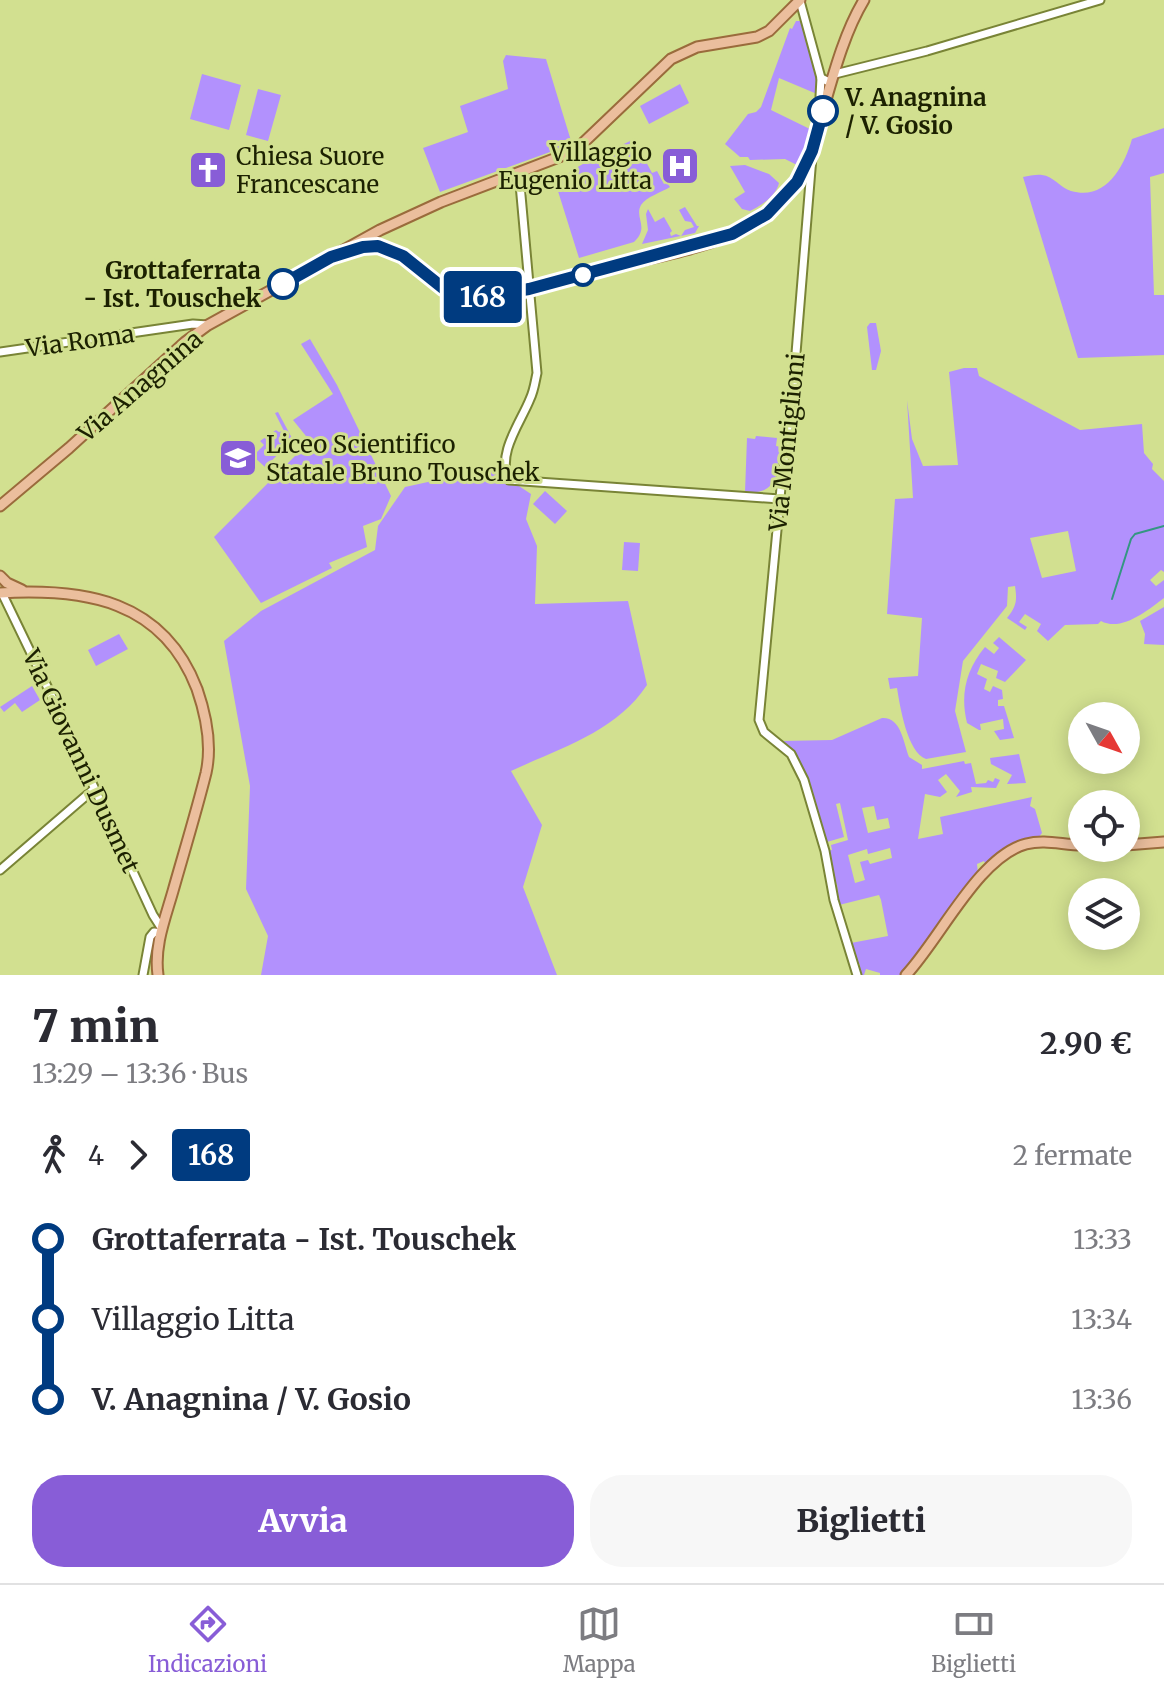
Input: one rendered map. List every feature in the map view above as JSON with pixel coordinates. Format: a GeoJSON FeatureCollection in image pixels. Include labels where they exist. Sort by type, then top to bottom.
{"type":"FeatureCollection","features":[{"type":"Feature","properties":{"kind":"main road","name":"Via Anagnina"},"geometry":{"type":"LineString","coordinates":[[1,506],[208,325],[380,230],[441,202],[559,157],[582,144],[671,59],[697,47],[757,37],[781,22],[800,0]]}},
{"type":"Feature","properties":{"kind":"main road"},"geometry":{"type":"LineString","coordinates":[[380,230],[373,238],[374,245],[391,249],[443,288],[461,296],[481,297],[529,289],[732,234],[767,214],[797,182],[812,151],[851,26],[864,0]]}},
{"type":"Feature","properties":{"kind":"main road","name":"Via Anagnina"},"geometry":{"type":"LineString","coordinates":[[331,257],[374,245]]}},
{"type":"Feature","properties":{"kind":"main road"},"geometry":{"type":"LineString","coordinates":[[0,576],[15,588],[29,592]]}},
{"type":"Feature","properties":{"kind":"main road"},"geometry":{"type":"LineString","coordinates":[[1,593],[53,591],[116,604],[145,620],[169,640],[189,669],[205,717],[207,770],[161,931],[158,975]]}},
{"type":"Feature","properties":{"kind":"main road"},"geometry":{"type":"LineString","coordinates":[[1140,844],[1164,842]]}},
{"type":"Feature","properties":{"kind":"main road"},"geometry":{"type":"LineString","coordinates":[[906,975],[984,872],[998,859],[1032,843],[1068,844]]}},
{"type":"Feature","properties":{"kind":"street"},"geometry":{"type":"LineString","coordinates":[[800,0],[821,78],[819,94],[826,101]]}},
{"type":"Feature","properties":{"kind":"street"},"geometry":{"type":"LineString","coordinates":[[821,78],[826,83],[835,74],[1100,0]]}},
{"type":"Feature","properties":{"kind":"street","name":"Via Montiglioni"},"geometry":{"type":"LineString","coordinates":[[812,151],[793,390],[759,720],[764,732],[791,754],[804,780],[825,851],[834,900],[857,975]]}},
{"type":"Feature","properties":{"kind":"street"},"geometry":{"type":"LineString","coordinates":[[519,173],[537,373],[505,463],[509,480],[780,499]]}},
{"type":"Feature","properties":{"kind":"street"},"geometry":{"type":"LineString","coordinates":[[797,182],[807,179],[811,185]]}},
{"type":"Feature","properties":{"kind":"street","name":"Via Roma"},"geometry":{"type":"LineString","coordinates":[[0,352],[193,324],[208,325]]}},
{"type":"Feature","properties":{"kind":"street"},"geometry":{"type":"LineString","coordinates":[[753,496],[767,494],[778,486],[782,477]]}},
{"type":"Feature","properties":{"kind":"street","name":"Via Giovanni Dusmet"},"geometry":{"type":"LineString","coordinates":[[1,593],[161,931]]}},
{"type":"Feature","properties":{"kind":"street"},"geometry":{"type":"LineString","coordinates":[[0,870],[94,789]]}},
{"type":"Feature","properties":{"kind":"street"},"geometry":{"type":"LineString","coordinates":[[143,975],[150,937],[154,932],[161,931]]}},
{"type":"Feature","properties":{"kind":"shaded area"},"geometry":{"type":"Polygon","coordinates":[[[800,21],[813,57],[817,94],[779,78],[771,110],[814,131],[803,168],[785,159],[750,160],[740,157],[725,144],[748,114],[761,107],[790,28],[800,21]]]}},
{"type":"Feature","properties":{"kind":"shaded area"},"geometry":{"type":"Polygon","coordinates":[[[506,55],[546,59],[572,144],[440,192],[423,148],[468,132],[460,106],[508,89],[503,61],[506,55]]]}},
{"type":"Feature","properties":{"kind":"shaded area"},"geometry":{"type":"Polygon","coordinates":[[[202,74],[241,85],[229,130],[190,119],[202,74]]]}},
{"type":"Feature","properties":{"kind":"shaded area"},"geometry":{"type":"Polygon","coordinates":[[[680,84],[689,103],[649,124],[640,106],[680,84]]]}},
{"type":"Feature","properties":{"kind":"shaded area"},"geometry":{"type":"Polygon","coordinates":[[[258,89],[281,95],[268,141],[246,135],[258,89]]]}},
{"type":"Feature","properties":{"kind":"shaded area"},"geometry":{"type":"Polygon","coordinates":[[[1164,128],[1164,173],[1150,177],[1154,295],[1164,295],[1164,355],[1078,358],[1023,177],[1042,175],[1071,191],[1094,191],[1112,179],[1132,139],[1164,128]]]}},
{"type":"Feature","properties":{"kind":"shaded area"},"geometry":{"type":"Polygon","coordinates":[[[634,139],[652,173],[657,171],[664,184],[670,187],[641,205],[641,232],[634,242],[579,258],[557,188],[579,166],[634,139]]]}},
{"type":"Feature","properties":{"kind":"shaded area"},"geometry":{"type":"Polygon","coordinates":[[[745,165],[769,174],[779,183],[772,196],[750,211],[742,209],[734,199],[745,192],[730,166],[745,165]]]}},
{"type":"Feature","properties":{"kind":"shaded area"},"geometry":{"type":"Polygon","coordinates":[[[685,207],[699,226],[695,233],[681,236],[685,230],[694,227],[691,222],[685,221],[679,210],[685,207]]]}},
{"type":"Feature","properties":{"kind":"shaded area"},"geometry":{"type":"Polygon","coordinates":[[[648,209],[655,222],[664,217],[672,231],[671,236],[681,236],[642,244],[648,230],[648,209]]]}},
{"type":"Feature","properties":{"kind":"shaded area"},"geometry":{"type":"Polygon","coordinates":[[[870,323],[876,323],[881,351],[876,370],[872,370],[867,327],[870,323]]]}},
{"type":"Feature","properties":{"kind":"shaded area"},"geometry":{"type":"Polygon","coordinates":[[[310,339],[337,385],[391,496],[381,519],[363,526],[367,547],[329,563],[332,568],[261,603],[214,537],[310,441],[293,420],[333,394],[301,344],[310,339]]]}},
{"type":"Feature","properties":{"kind":"shaded area"},"geometry":{"type":"Polygon","coordinates":[[[977,368],[979,376],[1080,430],[1142,424],[1144,453],[1153,464],[1152,469],[1164,481],[1164,572],[1161,570],[1150,580],[1156,586],[1164,580],[1164,598],[1125,622],[1065,625],[1048,641],[1037,631],[1041,624],[1025,614],[1019,622],[1027,627],[1025,630],[1007,618],[1016,599],[1015,586],[1008,587],[1007,606],[963,661],[955,711],[966,752],[926,759],[919,755],[909,738],[897,688],[890,689],[888,678],[918,676],[922,618],[887,614],[895,499],[913,498],[907,400],[912,439],[923,466],[958,465],[949,372],[977,368]],[[1068,531],[1030,538],[1042,578],[1076,571],[1068,531]]]}},
{"type":"Feature","properties":{"kind":"shaded area"},"geometry":{"type":"Polygon","coordinates":[[[278,412],[293,440],[265,467],[253,456],[264,445],[260,441],[276,430],[284,431],[275,413],[278,412]]]}},
{"type":"Feature","properties":{"kind":"shaded area"},"geometry":{"type":"Polygon","coordinates":[[[756,436],[777,438],[776,446],[781,447],[779,465],[770,486],[756,492],[745,492],[747,438],[755,439],[756,436]]]}},
{"type":"Feature","properties":{"kind":"shaded area"},"geometry":{"type":"Polygon","coordinates":[[[492,468],[531,494],[526,519],[537,546],[535,604],[628,601],[647,685],[620,715],[603,727],[511,771],[542,825],[523,887],[557,975],[261,975],[268,936],[246,889],[250,786],[224,641],[261,611],[375,550],[378,526],[405,487],[492,468]]]}},
{"type":"Feature","properties":{"kind":"shaded area"},"geometry":{"type":"Polygon","coordinates":[[[545,491],[567,511],[555,524],[533,504],[545,491]]]}},
{"type":"Feature","properties":{"kind":"shaded area"},"geometry":{"type":"Polygon","coordinates":[[[624,542],[640,543],[638,571],[622,570],[624,542]]]}},
{"type":"Feature","properties":{"kind":"shaded area"},"geometry":{"type":"Polygon","coordinates":[[[1164,607],[1164,645],[1144,644],[1145,634],[1140,621],[1164,607]]]}},
{"type":"Feature","properties":{"kind":"shaded area"},"geometry":{"type":"Polygon","coordinates":[[[119,634],[128,649],[96,666],[88,650],[119,634]]]}},
{"type":"Feature","properties":{"kind":"shaded area"},"geometry":{"type":"Polygon","coordinates":[[[999,637],[1026,660],[1005,682],[996,678],[998,671],[981,664],[977,674],[987,679],[984,689],[990,692],[993,686],[1002,690],[1003,699],[998,700],[998,706],[1004,706],[1014,738],[1000,740],[994,731],[1004,729],[1003,719],[980,724],[979,730],[967,723],[964,702],[966,683],[973,664],[985,647],[994,654],[999,648],[993,643],[999,637]]]}},
{"type":"Feature","properties":{"kind":"shaded area"},"geometry":{"type":"Polygon","coordinates":[[[32,686],[40,700],[22,712],[15,703],[4,712],[0,707],[32,686]]]}},
{"type":"Feature","properties":{"kind":"shaded area"},"geometry":{"type":"Polygon","coordinates":[[[882,718],[888,719],[900,731],[909,757],[922,765],[922,769],[964,761],[965,764],[971,763],[976,784],[988,780],[993,782],[995,778],[1000,780],[996,788],[971,787],[972,792],[956,797],[960,791],[946,774],[938,780],[947,792],[940,797],[925,794],[918,839],[943,834],[940,817],[1032,797],[1030,806],[1035,809],[1042,833],[1038,838],[1019,840],[986,865],[984,861],[977,864],[978,873],[955,898],[957,901],[901,975],[880,975],[866,969],[864,975],[860,975],[860,964],[851,943],[888,936],[881,900],[879,895],[839,905],[828,851],[832,850],[831,845],[848,840],[840,803],[836,804],[844,837],[827,842],[793,752],[782,741],[832,740],[882,718]],[[874,806],[862,808],[868,833],[890,828],[888,818],[877,820],[874,806]],[[890,848],[868,854],[867,849],[848,855],[855,883],[865,880],[860,862],[868,860],[870,864],[892,858],[890,848]]]}},
{"type":"Feature","properties":{"kind":"shaded area"},"geometry":{"type":"Polygon","coordinates":[[[1019,754],[1026,783],[1007,784],[1012,775],[991,764],[990,758],[1019,754]]]}},
{"type":"Feature","properties":{"kind":"waterway"},"geometry":{"type":"LineString","coordinates":[[1112,599],[1131,539],[1135,534],[1164,526]]}},
{"type":"Feature","properties":{"kind":"bus line","name":"168"},"geometry":{"type":"LineString","coordinates":[[283,284],[331,257],[363,247],[378,246],[403,256],[443,288],[461,296],[481,297],[529,289],[693,247],[748,226],[785,197],[807,166],[823,111]]}},
{"type":"Feature","properties":{"kind":"place","name":"V. Anagnina / V. Gosio"},"geometry":{"type":"Point","coordinates":[823,111]}},
{"type":"Feature","properties":{"kind":"place","name":"Villaggio Eugenio Litta"},"geometry":{"type":"Point","coordinates":[680,166]}},
{"type":"Feature","properties":{"kind":"place","name":"Chiesa Suore Francescane"},"geometry":{"type":"Point","coordinates":[208,170]}},
{"type":"Feature","properties":{"kind":"place","name":"Grottaferrata - Ist. Touschek"},"geometry":{"type":"Point","coordinates":[283,284]}},
{"type":"Feature","properties":{"kind":"place","name":"Liceo Scientifico Statale Bruno Touschek"},"geometry":{"type":"Point","coordinates":[238,458]}}]}
